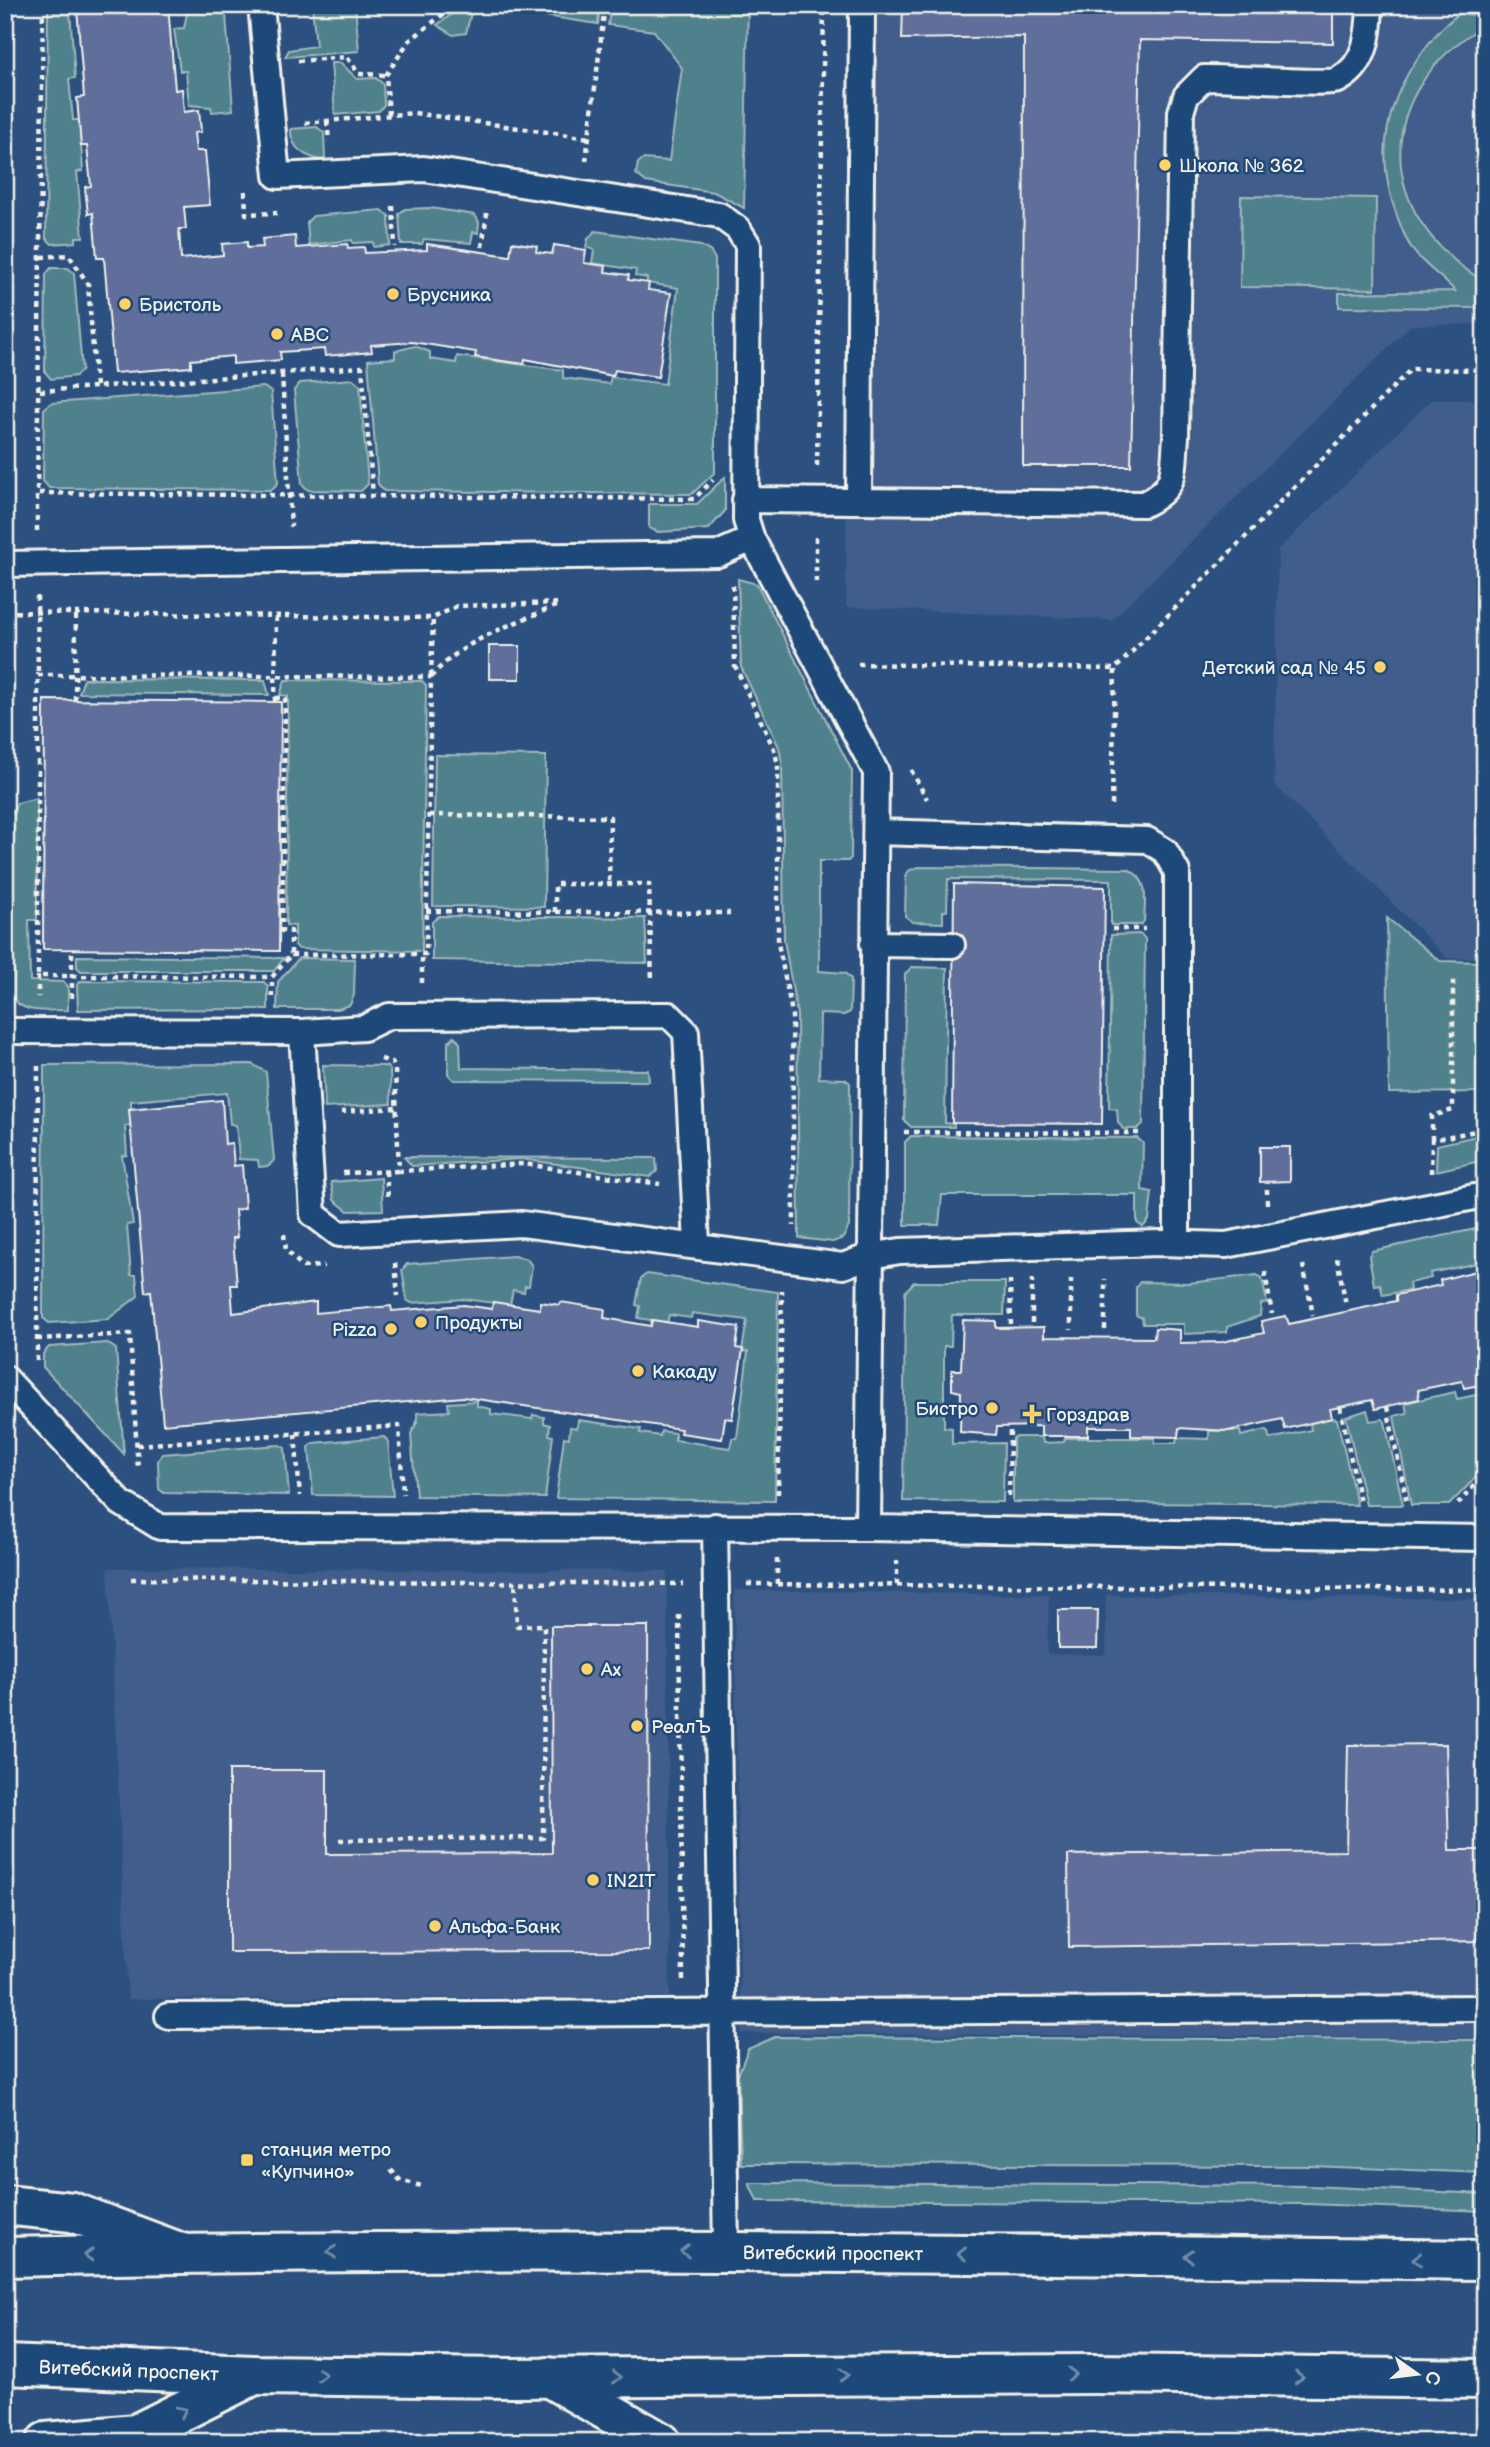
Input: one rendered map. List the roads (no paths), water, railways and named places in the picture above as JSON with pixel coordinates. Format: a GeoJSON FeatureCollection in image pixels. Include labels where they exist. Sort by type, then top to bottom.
{"type":"FeatureCollection","features":[{"type":"Feature","properties":{"kind":"main road","name":"Витебский проспект"},"geometry":{"type":"LineString","coordinates":[[5,2205],[72,2212],[182,2253]]}},
{"type":"Feature","properties":{"kind":"main road","name":"Витебский проспект"},"geometry":{"type":"LineString","coordinates":[[5,2257],[182,2253],[726,2251],[1485,2260]]}},
{"type":"Feature","properties":{"kind":"main road","name":"Витебский проспект"},"geometry":{"type":"LineString","coordinates":[[5,2365],[254,2375],[548,2377],[1096,2374],[1485,2379]]}},
{"type":"Feature","properties":{"kind":"main road","name":"Витебский проспект"},"geometry":{"type":"LineString","coordinates":[[46,2442],[136,2434],[254,2375]]}},
{"type":"Feature","properties":{"kind":"main road"},"geometry":{"type":"LineString","coordinates":[[548,2377],[662,2442]]}},
{"type":"Feature","properties":{"kind":"lane"},"geometry":{"type":"LineString","coordinates":[[261,5],[277,176],[424,169],[719,215],[738,229],[748,245],[744,472],[746,520],[752,540],[876,772],[868,1528]]}},
{"type":"Feature","properties":{"kind":"lane"},"geometry":{"type":"LineString","coordinates":[[859,500],[862,5]]}},
{"type":"Feature","properties":{"kind":"lane"},"geometry":{"type":"LineString","coordinates":[[745,500],[1144,504],[1164,494],[1173,473],[1175,437],[1181,112],[1186,96],[1204,78],[1336,82],[1357,66],[1369,37],[1370,5]]}},
{"type":"Feature","properties":{"kind":"lane"},"geometry":{"type":"LineString","coordinates":[[5,564],[292,559],[548,559],[718,554],[752,540]]}},
{"type":"Feature","properties":{"kind":"lane"},"geometry":{"type":"LineString","coordinates":[[877,832],[1147,839],[1165,851],[1177,872],[1177,1243]]}},
{"type":"Feature","properties":{"kind":"lane"},"geometry":{"type":"LineString","coordinates":[[873,944],[952,945]]}},
{"type":"Feature","properties":{"kind":"lane"},"geometry":{"type":"LineString","coordinates":[[5,1031],[302,1032],[364,1028],[389,1016],[669,1015],[686,1032],[692,1107],[697,1244]]}},
{"type":"Feature","properties":{"kind":"lane"},"geometry":{"type":"LineString","coordinates":[[302,1032],[313,1214],[340,1234],[522,1224],[697,1244],[843,1266],[870,1256],[900,1251],[1177,1243],[1226,1245],[1485,1195]]}},
{"type":"Feature","properties":{"kind":"lane"},"geometry":{"type":"LineString","coordinates":[[5,1378],[121,1503],[160,1527],[715,1526],[1485,1538]]}},
{"type":"Feature","properties":{"kind":"lane"},"geometry":{"type":"LineString","coordinates":[[715,1526],[720,2011],[726,2251]]}},
{"type":"Feature","properties":{"kind":"lane"},"geometry":{"type":"LineString","coordinates":[[168,2016],[1485,2008]]}},
{"type":"Feature","properties":{"kind":"place","name":"Школа № 362"},"geometry":{"type":"Point","coordinates":[1165,165]}},
{"type":"Feature","properties":{"kind":"place","name":"Брусника"},"geometry":{"type":"Point","coordinates":[393,294]}},
{"type":"Feature","properties":{"kind":"place","name":"Бристоль"},"geometry":{"type":"Point","coordinates":[125,304]}},
{"type":"Feature","properties":{"kind":"place","name":"ABC"},"geometry":{"type":"Point","coordinates":[277,334]}},
{"type":"Feature","properties":{"kind":"place","name":"Детский сад № 45"},"geometry":{"type":"Point","coordinates":[1380,667]}},
{"type":"Feature","properties":{"kind":"place","name":"Продукты"},"geometry":{"type":"Point","coordinates":[421,1322]}},
{"type":"Feature","properties":{"kind":"place","name":"Pizza"},"geometry":{"type":"Point","coordinates":[391,1329]}},
{"type":"Feature","properties":{"kind":"place","name":"Какаду"},"geometry":{"type":"Point","coordinates":[638,1371]}},
{"type":"Feature","properties":{"kind":"place","name":"Бистро"},"geometry":{"type":"Point","coordinates":[992,1408]}},
{"type":"Feature","properties":{"kind":"place","name":"Горздрав"},"geometry":{"type":"Point","coordinates":[1032,1414]}},
{"type":"Feature","properties":{"kind":"place","name":"Ах"},"geometry":{"type":"Point","coordinates":[587,1669]}},
{"type":"Feature","properties":{"kind":"place","name":"РеалЪ"},"geometry":{"type":"Point","coordinates":[637,1726]}},
{"type":"Feature","properties":{"kind":"place","name":"IN2IT"},"geometry":{"type":"Point","coordinates":[593,1880]}},
{"type":"Feature","properties":{"kind":"place","name":"Альфа-Банк"},"geometry":{"type":"Point","coordinates":[435,1926]}},
{"type":"Feature","properties":{"kind":"place","name":"станция метро «Купчино»"},"geometry":{"type":"Point","coordinates":[247,2160]}}]}
